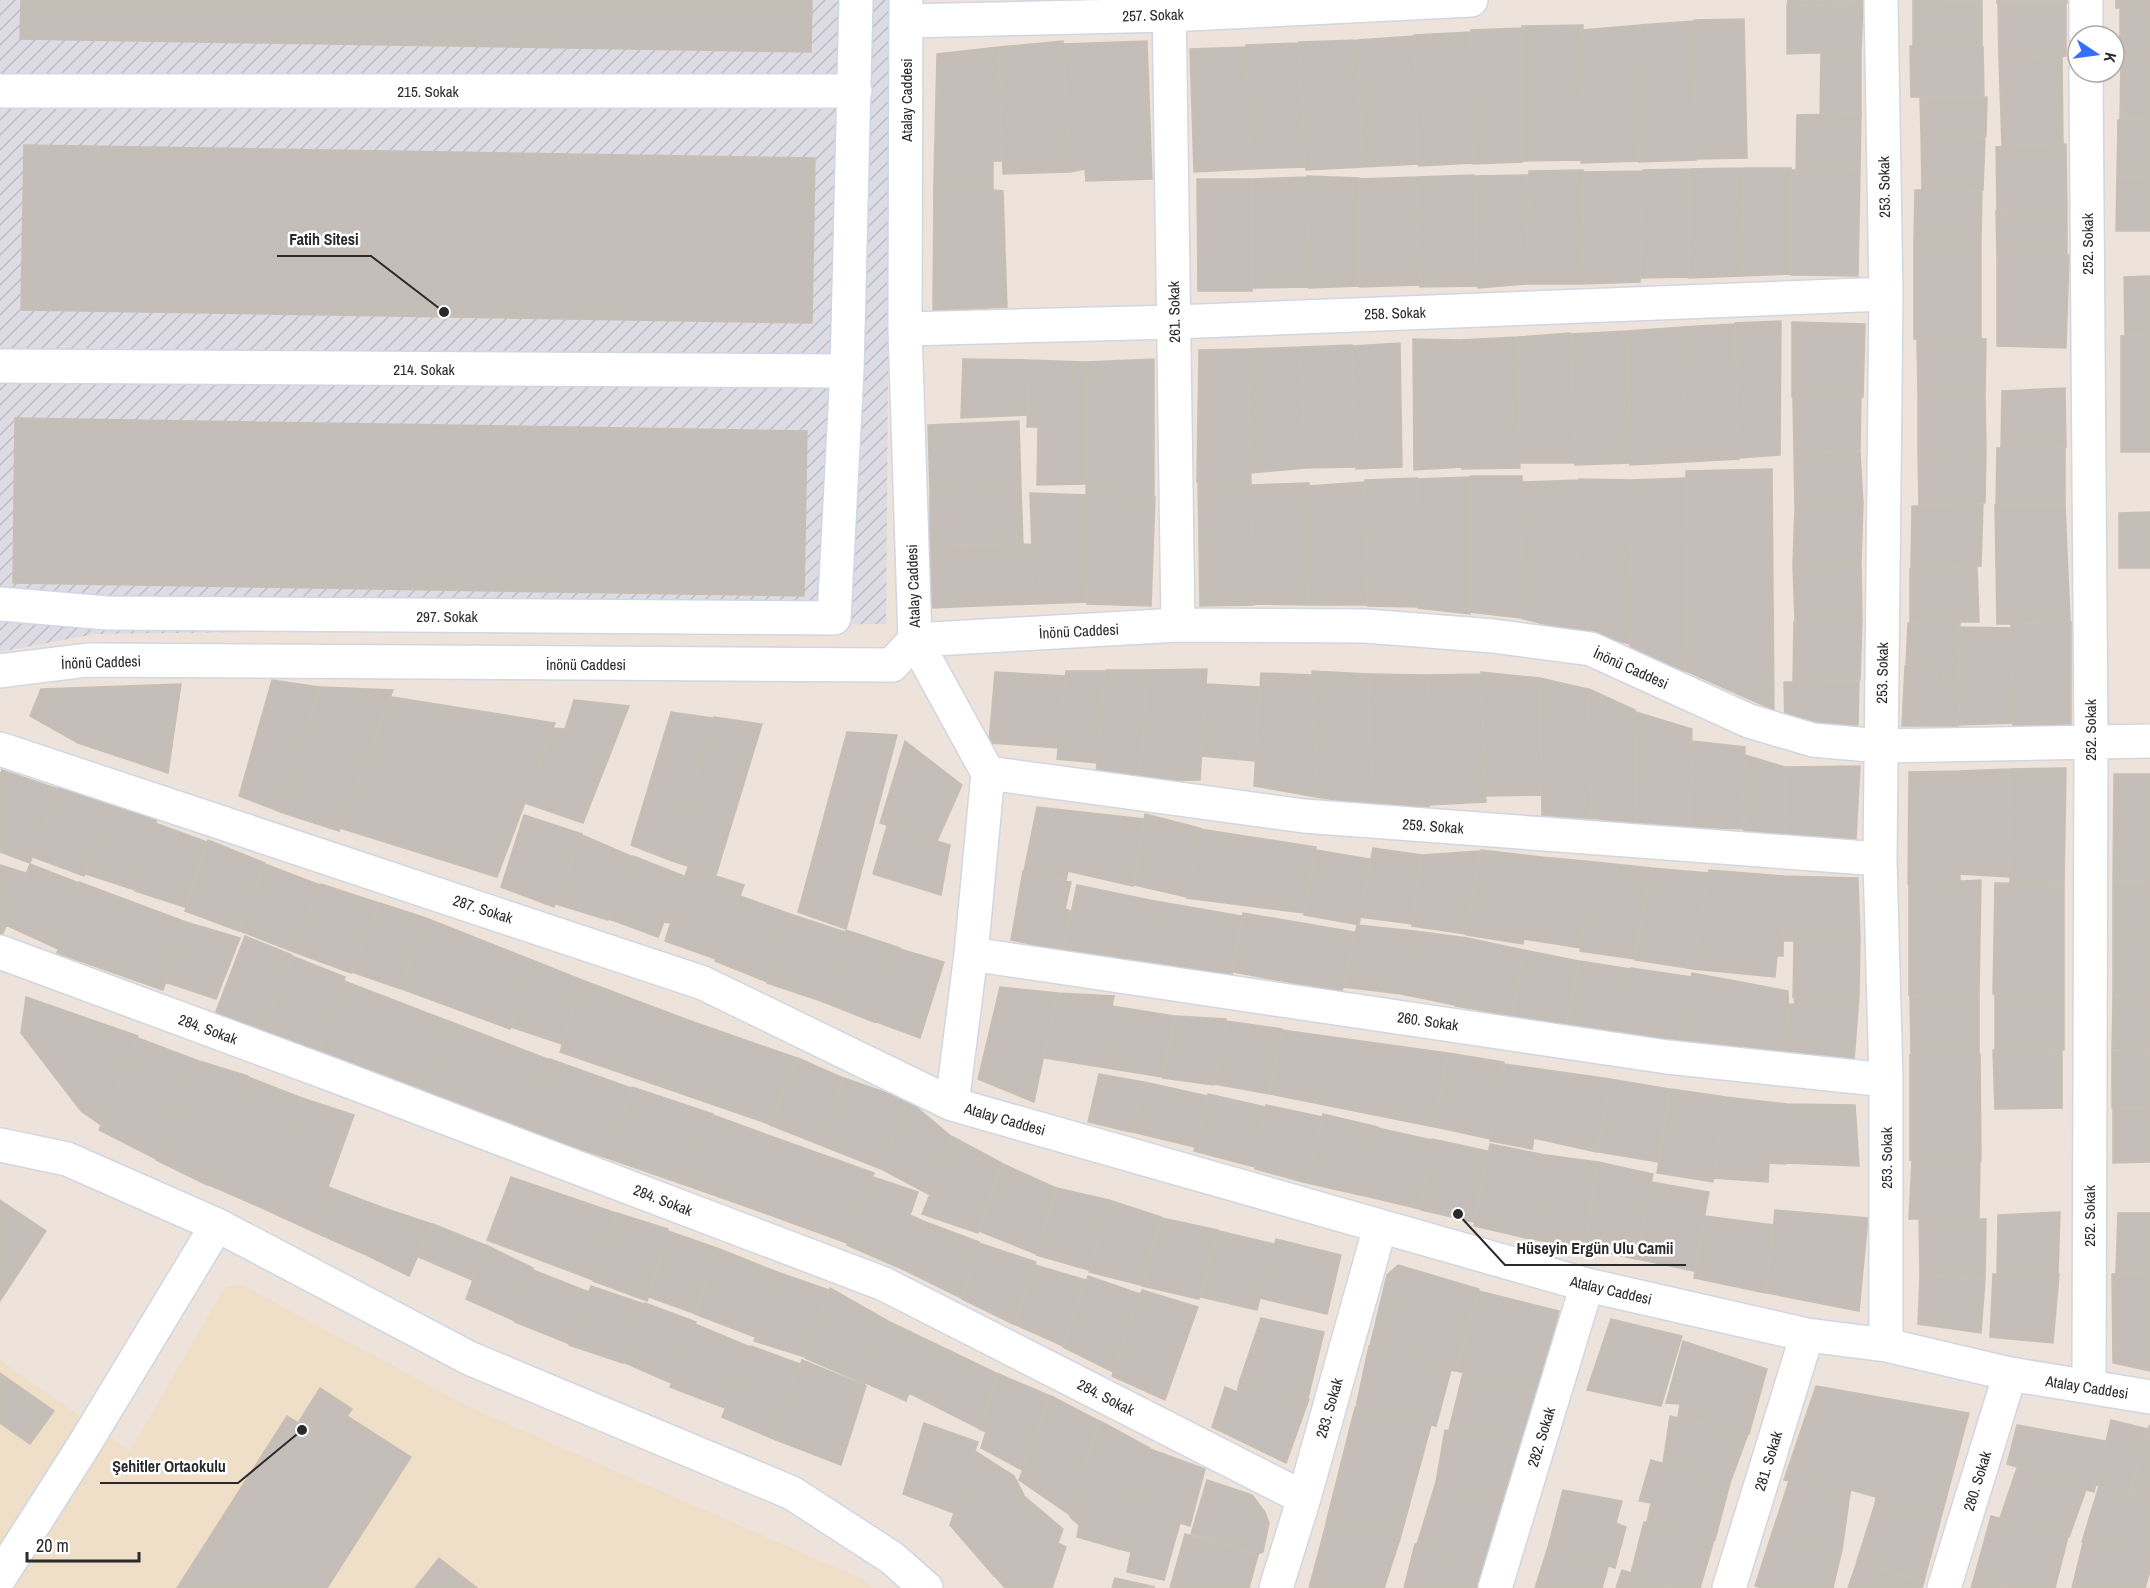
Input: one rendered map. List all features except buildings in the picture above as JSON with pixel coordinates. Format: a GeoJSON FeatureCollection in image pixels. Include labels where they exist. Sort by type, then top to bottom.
{"type":"FeatureCollection","features":[{"type":"Feature","properties":{"kind":"street"},"geometry":{"type":"LineString","coordinates":[[848,371],[856,0]]}},
{"type":"Feature","properties":{"kind":"street","name":"257. Sokak"},"geometry":{"type":"LineString","coordinates":[[906,11],[1169,8],[1471,0]]}},
{"type":"Feature","properties":{"kind":"street","name":"253. Sokak"},"geometry":{"type":"LineString","coordinates":[[1881,0],[1886,294],[1880,859],[1886,1080],[1886,1345]]}},
{"type":"Feature","properties":{"kind":"street"},"geometry":{"type":"LineString","coordinates":[[2086,0],[2086,24]]}},
{"type":"Feature","properties":{"kind":"street","name":"261. Sokak"},"geometry":{"type":"LineString","coordinates":[[1169,8],[1178,625]]}},
{"type":"Feature","properties":{"kind":"street","name":"Atalay Caddesi"},"geometry":{"type":"LineString","coordinates":[[906,11],[905,329],[915,640],[988,773],[971,954],[952,1104],[1587,1285],[1807,1335],[1886,1345],[2010,1374],[2150,1397]]}},
{"type":"Feature","properties":{"kind":"street","name":"252. Sokak"},"geometry":{"type":"LineString","coordinates":[[2086,84],[2091,741],[2088,1387]]}},
{"type":"Feature","properties":{"kind":"street","name":"215. Sokak"},"geometry":{"type":"LineString","coordinates":[[0,91],[855,91]]}},
{"type":"Feature","properties":{"kind":"street","name":"258. Sokak"},"geometry":{"type":"LineString","coordinates":[[905,329],[1174,322],[1886,294]]}},
{"type":"Feature","properties":{"kind":"street","name":"214. Sokak"},"geometry":{"type":"LineString","coordinates":[[0,366],[848,371]]}},
{"type":"Feature","properties":{"kind":"street","name":"297. Sokak"},"geometry":{"type":"LineString","coordinates":[[0,604],[107,613],[834,618],[848,371]]}},
{"type":"Feature","properties":{"kind":"street","name":"İnönü Caddesi"},"geometry":{"type":"LineString","coordinates":[[0,671],[87,660],[892,665],[915,640],[1178,625],[1366,626],[1493,636],[1591,649],[1749,721],[1813,740],[1881,746],[2150,741]]}},
{"type":"Feature","properties":{"kind":"street","name":"287. Sokak"},"geometry":{"type":"LineString","coordinates":[[0,748],[703,983],[952,1104]]}},
{"type":"Feature","properties":{"kind":"street","name":"259. Sokak"},"geometry":{"type":"LineString","coordinates":[[988,773],[1304,816],[1880,859]]}},
{"type":"Feature","properties":{"kind":"street","name":"284. Sokak"},"geometry":{"type":"LineString","coordinates":[[0,952],[333,1075],[884,1284],[1304,1498]]}},
{"type":"Feature","properties":{"kind":"street","name":"260. Sokak"},"geometry":{"type":"LineString","coordinates":[[971,954],[1667,1057],[1886,1080]]}},
{"type":"Feature","properties":{"kind":"street"},"geometry":{"type":"LineString","coordinates":[[0,1145],[67,1159],[217,1225],[469,1358],[792,1493],[892,1558],[926,1588]]}},
{"type":"Feature","properties":{"kind":"street"},"geometry":{"type":"LineString","coordinates":[[0,1578],[84,1445],[217,1225]]}},
{"type":"Feature","properties":{"kind":"street","name":"283. Sokak"},"geometry":{"type":"LineString","coordinates":[[1276,1588],[1304,1498],[1380,1227]]}},
{"type":"Feature","properties":{"kind":"street","name":"282. Sokak"},"geometry":{"type":"LineString","coordinates":[[1495,1588],[1587,1285]]}},
{"type":"Feature","properties":{"kind":"street","name":"281. Sokak"},"geometry":{"type":"LineString","coordinates":[[1730,1588],[1807,1335]]}},
{"type":"Feature","properties":{"kind":"street","name":"280. Sokak"},"geometry":{"type":"LineString","coordinates":[[1944,1588],[2010,1374]]}},
{"type":"Feature","properties":{"kind":"shaded area"},"geometry":{"type":"Polygon","coordinates":[[[0,0],[891,0],[886,624],[95,634],[0,652],[0,0]]]}},
{"type":"Feature","properties":{"kind":"shaded area"},"geometry":{"type":"Polygon","coordinates":[[[240,1284],[474,1409],[862,1579],[873,1588],[0,1588],[0,1360],[130,1451],[224,1288],[240,1284]]]}},
{"type":"Feature","properties":{"kind":"place","name":"Fatih Sitesi"},"geometry":{"type":"Point","coordinates":[444,312]}},
{"type":"Feature","properties":{"kind":"place","name":"Hüseyin Ergün Ulu Camii"},"geometry":{"type":"Point","coordinates":[1458,1214]}},
{"type":"Feature","properties":{"kind":"place","name":"Şehitler Ortaokulu"},"geometry":{"type":"Point","coordinates":[302,1430]}}]}
